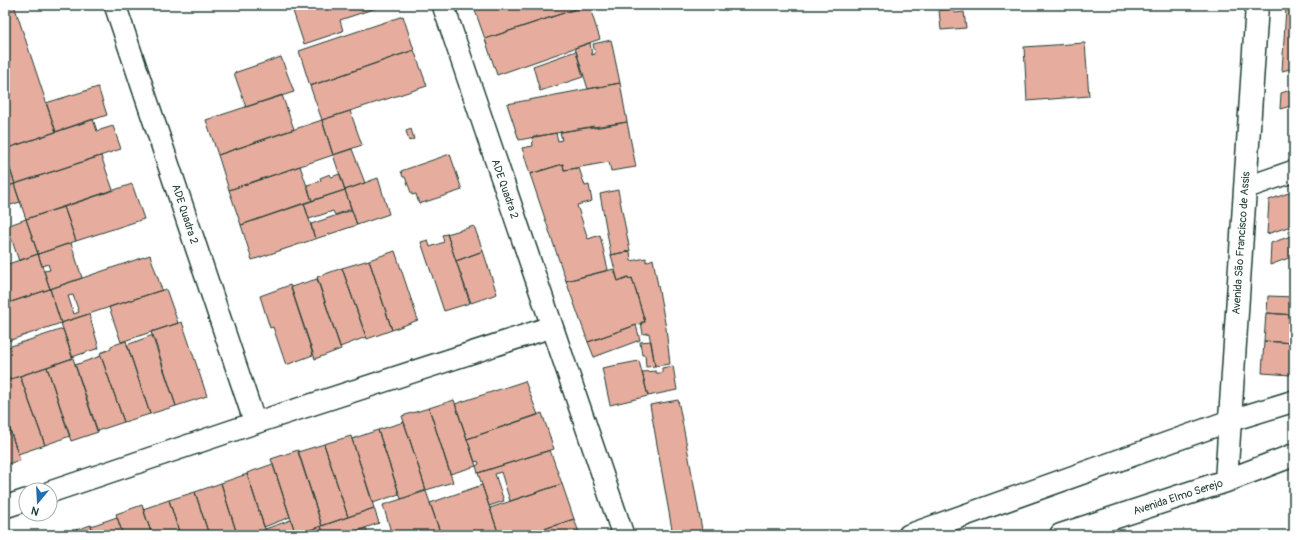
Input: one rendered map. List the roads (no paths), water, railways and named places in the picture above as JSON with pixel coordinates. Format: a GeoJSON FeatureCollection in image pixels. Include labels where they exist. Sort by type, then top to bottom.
{"type":"FeatureCollection","features":[{"type":"Feature","properties":{"kind":"street","name":"ADE Quadra 2"},"geometry":{"type":"LineString","coordinates":[[115,5],[255,423]]}},
{"type":"Feature","properties":{"kind":"street","name":"ADE Quadra 2"},"geometry":{"type":"LineString","coordinates":[[443,5],[551,327],[623,535]]}},
{"type":"Feature","properties":{"kind":"street","name":"Avenida São Francisco de Assis"},"geometry":{"type":"LineString","coordinates":[[1226,482],[1257,5]]}},
{"type":"Feature","properties":{"kind":"street"},"geometry":{"type":"LineString","coordinates":[[1245,188],[1294,171]]}},
{"type":"Feature","properties":{"kind":"street"},"geometry":{"type":"LineString","coordinates":[[58,489],[255,423],[551,327]]}},
{"type":"Feature","properties":{"kind":"street"},"geometry":{"type":"LineString","coordinates":[[909,535],[1229,421],[1294,401]]}},
{"type":"Feature","properties":{"kind":"street","name":"Avenida Elmo Serejo"},"geometry":{"type":"LineString","coordinates":[[1061,535],[1226,482],[1294,454]]}},
{"type":"Feature","properties":{"kind":"street"},"geometry":{"type":"LineString","coordinates":[[5,507],[18,503]]}}]}
